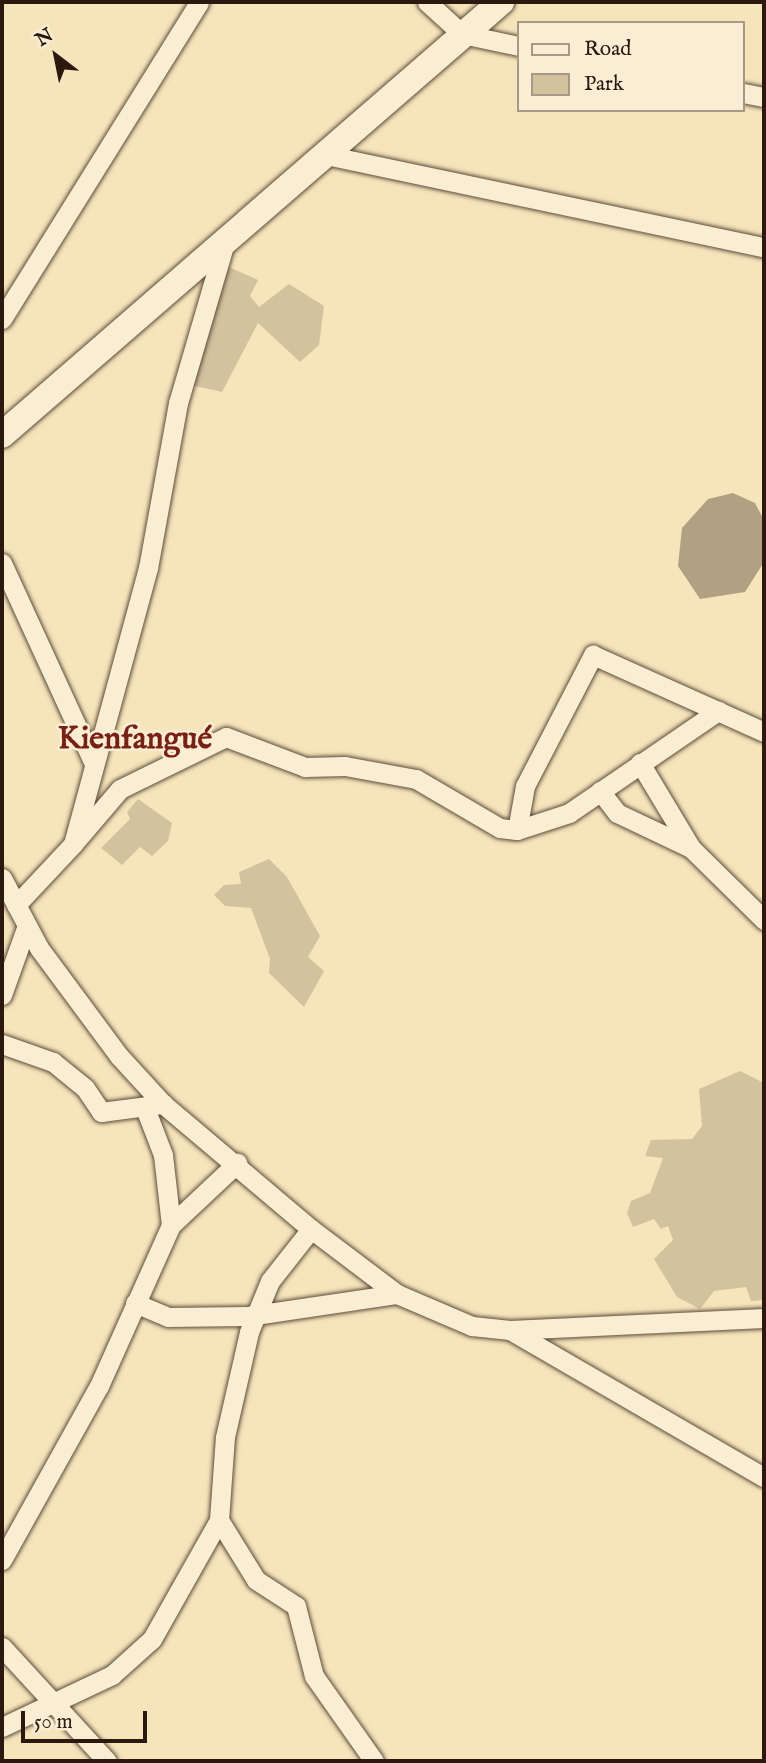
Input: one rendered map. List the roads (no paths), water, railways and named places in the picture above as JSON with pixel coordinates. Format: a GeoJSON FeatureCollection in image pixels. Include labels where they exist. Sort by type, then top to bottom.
{"type":"FeatureCollection","features":[{"type":"Feature","properties":{"kind":"main road"},"geometry":{"type":"LineString","coordinates":[[2,435],[232,229],[500,2]]}},
{"type":"Feature","properties":{"kind":"street"},"geometry":{"type":"LineString","coordinates":[[2,319],[198,2]]}},
{"type":"Feature","properties":{"kind":"street"},"geometry":{"type":"LineString","coordinates":[[427,2],[462,34],[518,46]]}},
{"type":"Feature","properties":{"kind":"street"},"geometry":{"type":"LineString","coordinates":[[745,93],[764,97]]}},
{"type":"Feature","properties":{"kind":"street"},"geometry":{"type":"LineString","coordinates":[[321,154],[764,247]]}},
{"type":"Feature","properties":{"kind":"street"},"geometry":{"type":"LineString","coordinates":[[73,844],[148,568],[178,403],[214,269],[232,229]]}},
{"type":"Feature","properties":{"kind":"street"},"geometry":{"type":"LineString","coordinates":[[2,563],[94,764]]}},
{"type":"Feature","properties":{"kind":"street"},"geometry":{"type":"LineString","coordinates":[[517,830],[525,786],[593,655],[764,732]]}},
{"type":"Feature","properties":{"kind":"street"},"geometry":{"type":"LineString","coordinates":[[16,905],[120,789],[226,737],[305,767],[345,766],[416,779],[500,828],[517,830],[569,813],[718,712]]}},
{"type":"Feature","properties":{"kind":"street"},"geometry":{"type":"LineString","coordinates":[[640,763],[691,848],[764,920]]}},
{"type":"Feature","properties":{"kind":"street"},"geometry":{"type":"LineString","coordinates":[[600,792],[617,813],[691,848]]}},
{"type":"Feature","properties":{"kind":"street"},"geometry":{"type":"LineString","coordinates":[[2,878],[27,925],[90,1024],[154,1106],[237,1163],[311,1230],[397,1294],[472,1326],[510,1330],[764,1318]]}},
{"type":"Feature","properties":{"kind":"street"},"geometry":{"type":"LineString","coordinates":[[2,995],[27,925]]}},
{"type":"Feature","properties":{"kind":"street"},"geometry":{"type":"LineString","coordinates":[[2,1044],[54,1062],[85,1088],[101,1112],[154,1106]]}},
{"type":"Feature","properties":{"kind":"street"},"geometry":{"type":"LineString","coordinates":[[154,1106],[165,1165],[171,1225]]}},
{"type":"Feature","properties":{"kind":"street"},"geometry":{"type":"LineString","coordinates":[[2,1560],[99,1386],[171,1225],[237,1163]]}},
{"type":"Feature","properties":{"kind":"street"},"geometry":{"type":"LineString","coordinates":[[2,1727],[55,1704],[139,1656],[219,1520],[225,1437],[258,1314],[270,1282],[311,1230]]}},
{"type":"Feature","properties":{"kind":"street"},"geometry":{"type":"LineString","coordinates":[[135,1304],[168,1317],[258,1314],[397,1294]]}},
{"type":"Feature","properties":{"kind":"street"},"geometry":{"type":"LineString","coordinates":[[510,1330],[764,1477]]}},
{"type":"Feature","properties":{"kind":"street"},"geometry":{"type":"LineString","coordinates":[[219,1520],[256,1580],[296,1605],[314,1676],[374,1761]]}},
{"type":"Feature","properties":{"kind":"street"},"geometry":{"type":"LineString","coordinates":[[2,1647],[107,1761]]}},
{"type":"Feature","properties":{"kind":"district","name":"Kienfangué"},"geometry":{"type":"Point","coordinates":[135,740]}}]}
